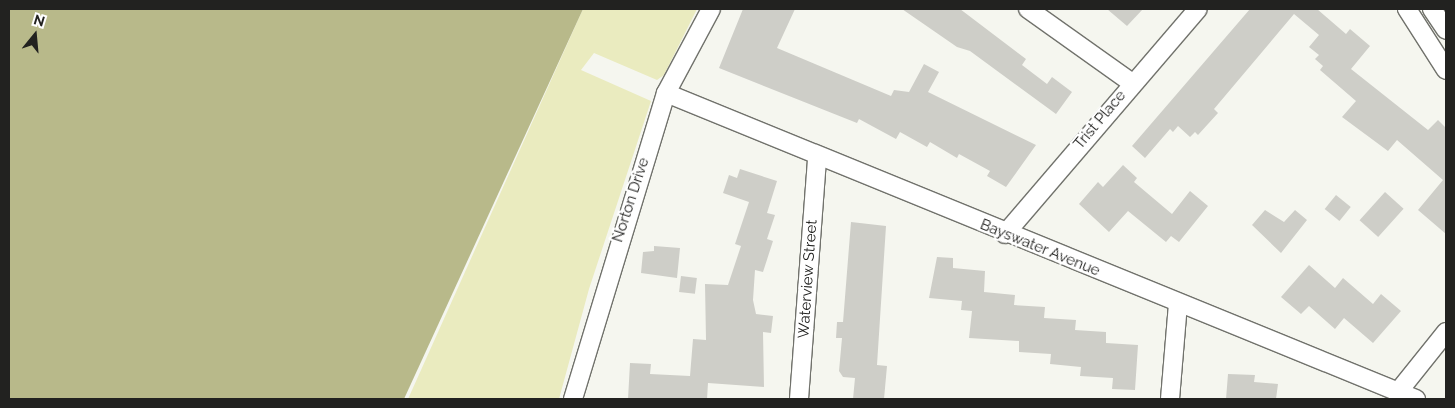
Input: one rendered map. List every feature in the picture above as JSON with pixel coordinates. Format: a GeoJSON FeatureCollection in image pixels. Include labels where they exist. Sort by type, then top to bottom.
{"type":"FeatureCollection","features":[{"type":"Feature","properties":{"kind":"street","name":"Norton Drive"},"geometry":{"type":"LineString","coordinates":[[573,399],[666,93],[711,9]]}},
{"type":"Feature","properties":{"kind":"street"},"geometry":{"type":"LineString","coordinates":[[1028,9],[1132,83]]}},
{"type":"Feature","properties":{"kind":"street","name":"Trist Place"},"geometry":{"type":"LineString","coordinates":[[1004,234],[1132,83],[1198,9]]}},
{"type":"Feature","properties":{"kind":"street"},"geometry":{"type":"LineString","coordinates":[[1407,9],[1446,70]]}},
{"type":"Feature","properties":{"kind":"street"},"geometry":{"type":"LineString","coordinates":[[1432,9],[1446,30]]}},
{"type":"Feature","properties":{"kind":"street","name":"Bayswater Avenue"},"geometry":{"type":"LineString","coordinates":[[666,93],[817,158],[1416,399]]}},
{"type":"Feature","properties":{"kind":"street","name":"Waterview Street"},"geometry":{"type":"LineString","coordinates":[[799,399],[817,158]]}},
{"type":"Feature","properties":{"kind":"street"},"geometry":{"type":"LineString","coordinates":[[1170,399],[1178,303]]}},
{"type":"Feature","properties":{"kind":"street"},"geometry":{"type":"LineString","coordinates":[[1398,392],[1446,332]]}},
{"type":"Feature","properties":{"kind":"shaded area"},"geometry":{"type":"Polygon","coordinates":[[[9,9],[583,9],[404,399],[9,399],[9,9]]]}},
{"type":"Feature","properties":{"kind":"shaded area"},"geometry":{"type":"Polygon","coordinates":[[[583,9],[697,9],[664,75],[657,80],[594,53],[581,70],[651,101],[589,289],[559,399],[408,399],[583,9]]]}},
{"type":"Feature","properties":{"kind":"building"},"geometry":{"type":"Polygon","coordinates":[[[743,9],[795,9],[777,48],[891,96],[894,90],[909,92],[924,64],[939,72],[928,92],[1036,145],[1006,187],[987,176],[990,171],[959,154],[957,158],[930,142],[927,147],[900,132],[896,139],[859,119],[857,123],[719,68],[743,9]]]}},
{"type":"Feature","properties":{"kind":"building"},"geometry":{"type":"Polygon","coordinates":[[[902,9],[960,9],[1026,59],[1022,65],[1047,84],[1052,77],[1072,92],[1056,114],[970,51],[957,47],[902,9]]]}},
{"type":"Feature","properties":{"kind":"building"},"geometry":{"type":"Polygon","coordinates":[[[1107,9],[1143,9],[1127,26],[1107,9]]]}},
{"type":"Feature","properties":{"kind":"building"},"geometry":{"type":"Polygon","coordinates":[[[1250,9],[1317,9],[1346,34],[1350,29],[1370,46],[1351,69],[1428,130],[1438,120],[1446,128],[1446,234],[1418,210],[1443,180],[1397,140],[1388,151],[1342,117],[1356,101],[1320,70],[1323,66],[1315,59],[1319,55],[1309,47],[1319,35],[1294,14],[1214,109],[1218,113],[1198,135],[1195,132],[1190,137],[1178,126],[1173,132],[1170,129],[1145,158],[1132,146],[1250,9]]]}},
{"type":"Feature","properties":{"kind":"building"},"geometry":{"type":"Polygon","coordinates":[[[1123,165],[1137,178],[1134,182],[1172,214],[1190,191],[1208,206],[1179,242],[1171,236],[1166,242],[1128,211],[1109,232],[1079,204],[1098,182],[1103,187],[1123,165]]]}},
{"type":"Feature","properties":{"kind":"building"},"geometry":{"type":"Polygon","coordinates":[[[740,169],[777,181],[767,213],[775,215],[767,239],[773,241],[763,272],[755,270],[753,300],[756,314],[773,316],[771,333],[763,332],[764,387],[708,383],[707,399],[628,399],[630,363],[651,364],[650,374],[690,376],[693,339],[706,340],[705,284],[728,285],[741,246],[735,244],[749,202],[723,193],[729,175],[737,178],[740,169]]]}},
{"type":"Feature","properties":{"kind":"building"},"geometry":{"type":"Polygon","coordinates":[[[1385,192],[1404,209],[1378,237],[1360,220],[1385,192]]]}},
{"type":"Feature","properties":{"kind":"building"},"geometry":{"type":"Polygon","coordinates":[[[1336,195],[1351,207],[1339,221],[1325,209],[1336,195]]]}},
{"type":"Feature","properties":{"kind":"building"},"geometry":{"type":"Polygon","coordinates":[[[1265,210],[1284,222],[1295,210],[1307,220],[1281,253],[1252,225],[1265,210]]]}},
{"type":"Feature","properties":{"kind":"building"},"geometry":{"type":"Polygon","coordinates":[[[851,222],[886,226],[877,365],[887,366],[884,399],[853,399],[855,378],[843,377],[839,371],[842,338],[836,338],[837,322],[843,322],[851,222]]]}},
{"type":"Feature","properties":{"kind":"building"},"geometry":{"type":"Polygon","coordinates":[[[654,246],[680,248],[677,278],[641,273],[643,252],[654,251],[654,246]]]}},
{"type":"Feature","properties":{"kind":"building"},"geometry":{"type":"Polygon","coordinates":[[[937,257],[953,258],[953,268],[985,271],[984,292],[1015,295],[1014,305],[1045,307],[1044,318],[1076,320],[1075,330],[1106,332],[1106,343],[1138,345],[1135,390],[1112,389],[1113,378],[1080,376],[1081,367],[1050,364],[1051,354],[1019,352],[1019,341],[969,338],[972,311],[961,310],[962,301],[929,298],[937,257]]]}},
{"type":"Feature","properties":{"kind":"building"},"geometry":{"type":"Polygon","coordinates":[[[1309,265],[1335,288],[1343,278],[1373,304],[1381,294],[1401,311],[1373,343],[1344,318],[1335,329],[1309,306],[1301,314],[1281,297],[1309,265]]]}},
{"type":"Feature","properties":{"kind":"building"},"geometry":{"type":"Polygon","coordinates":[[[681,276],[697,278],[695,294],[679,292],[681,276]]]}},
{"type":"Feature","properties":{"kind":"building"},"geometry":{"type":"Polygon","coordinates":[[[1228,374],[1255,375],[1254,382],[1278,384],[1276,399],[1226,399],[1228,374]]]}}]}
